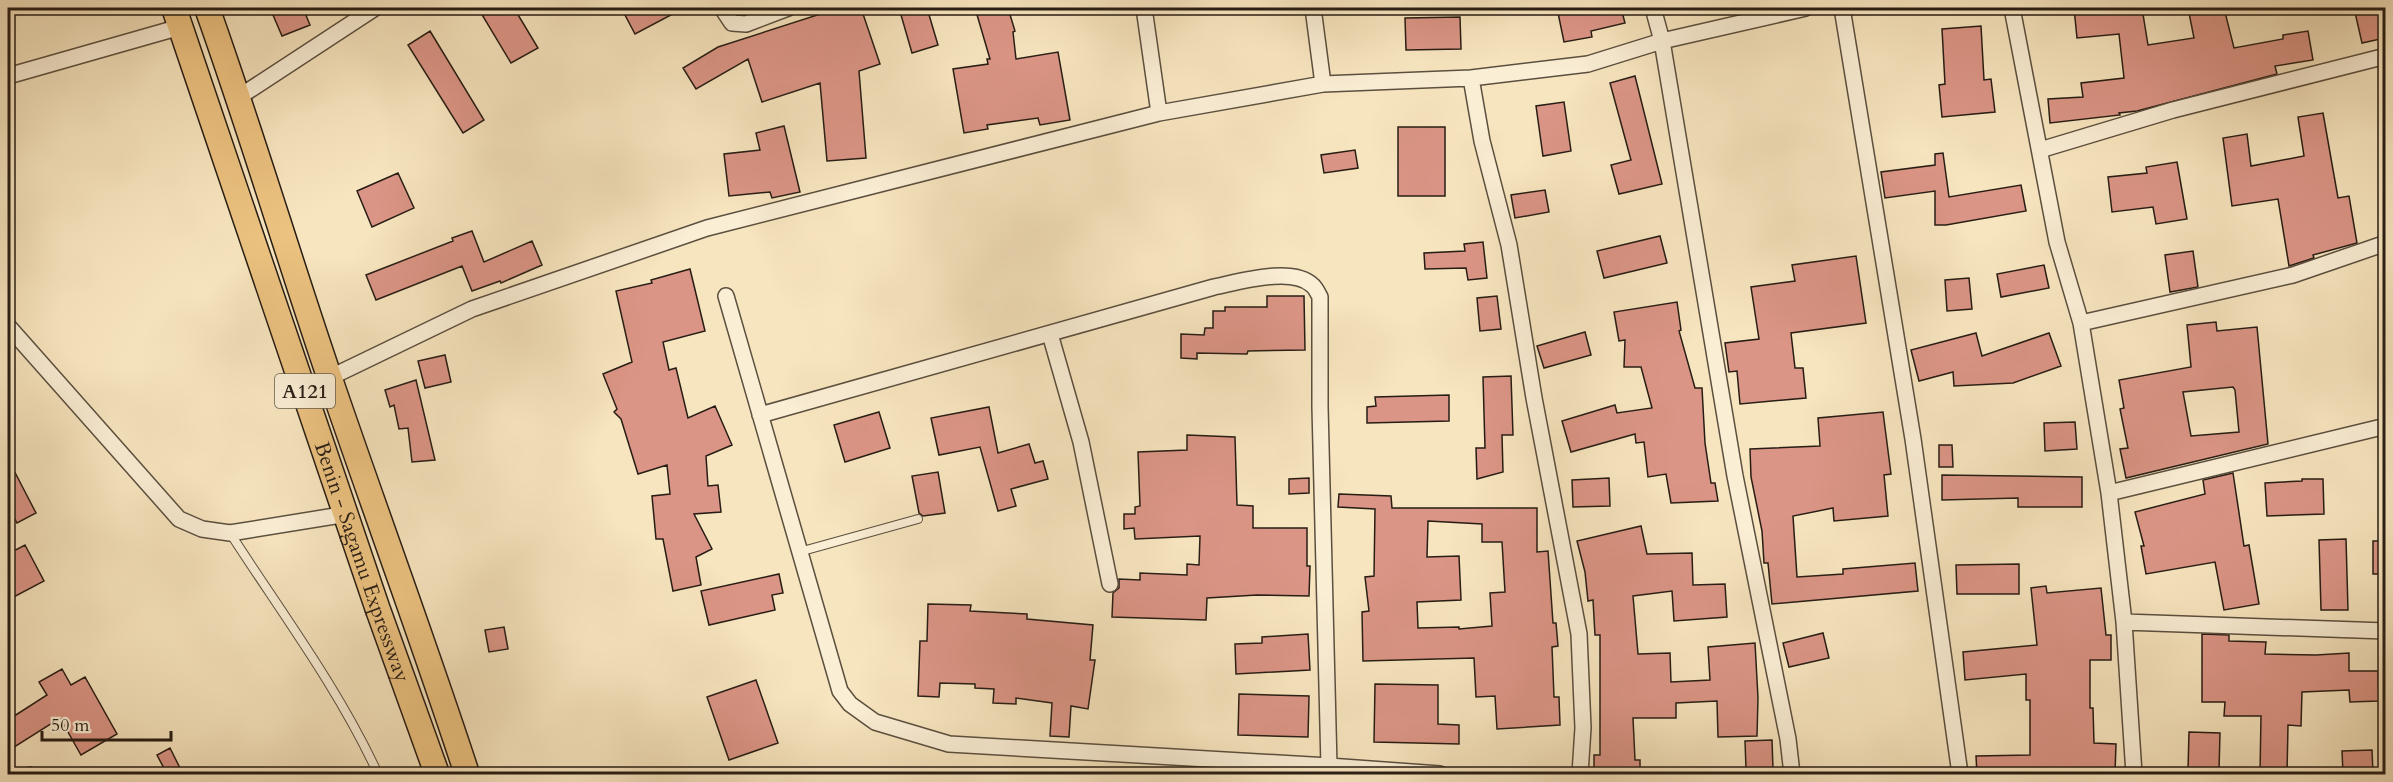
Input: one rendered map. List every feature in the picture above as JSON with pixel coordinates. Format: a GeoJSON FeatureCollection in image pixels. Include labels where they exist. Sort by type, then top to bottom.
{"type":"FeatureCollection","features":[{"type":"Feature","properties":{"kind":"highway","name":"A121"},"geometry":{"type":"LineString","coordinates":[[207,8],[239,97],[329,378],[467,774]]}},
{"type":"Feature","properties":{"kind":"highway","name":"Benin - Sagamu Expressway"},"geometry":{"type":"LineString","coordinates":[[177,17],[377,607],[437,774]]}},
{"type":"Feature","properties":{"kind":"highway"},"geometry":{"type":"LineString","coordinates":[[377,607],[405,595]]}},
{"type":"Feature","properties":{"kind":"street"},"geometry":{"type":"LineString","coordinates":[[239,97],[375,8]]}},
{"type":"Feature","properties":{"kind":"street"},"geometry":{"type":"LineString","coordinates":[[722,8],[732,23],[746,24],[788,8]]}},
{"type":"Feature","properties":{"kind":"street"},"geometry":{"type":"LineString","coordinates":[[1144,8],[1158,113]]}},
{"type":"Feature","properties":{"kind":"street"},"geometry":{"type":"LineString","coordinates":[[1313,8],[1323,84]]}},
{"type":"Feature","properties":{"kind":"street"},"geometry":{"type":"LineString","coordinates":[[1653,8],[1662,41],[1733,465],[1788,739],[1792,774]]}},
{"type":"Feature","properties":{"kind":"street"},"geometry":{"type":"LineString","coordinates":[[329,378],[472,309],[707,228],[1158,113],[1323,84],[1471,78],[1588,64],[1662,41],[1806,8]]}},
{"type":"Feature","properties":{"kind":"street"},"geometry":{"type":"LineString","coordinates":[[1842,8],[1913,438],[1960,774]]}},
{"type":"Feature","properties":{"kind":"street"},"geometry":{"type":"LineString","coordinates":[[2012,8],[2057,242],[2081,323],[2109,493],[2124,622],[2134,774]]}},
{"type":"Feature","properties":{"kind":"street"},"geometry":{"type":"LineString","coordinates":[[8,76],[177,17]]}},
{"type":"Feature","properties":{"kind":"street"},"geometry":{"type":"LineString","coordinates":[[2040,150],[2173,110],[2385,56]]}},
{"type":"Feature","properties":{"kind":"street"},"geometry":{"type":"LineString","coordinates":[[1471,78],[1482,141],[1509,245],[1534,398],[1579,634],[1583,728],[1580,774]]}},
{"type":"Feature","properties":{"kind":"street"},"geometry":{"type":"LineString","coordinates":[[2081,323],[2293,275],[2385,243]]}},
{"type":"Feature","properties":{"kind":"street"},"geometry":{"type":"LineString","coordinates":[[760,415],[1215,286],[1288,276],[1303,279],[1313,285],[1320,297],[1320,407],[1329,766]]}},
{"type":"Feature","properties":{"kind":"street"},"geometry":{"type":"LineString","coordinates":[[726,296],[840,691],[850,704],[875,722],[949,744],[1440,774]]}},
{"type":"Feature","properties":{"kind":"street"},"geometry":{"type":"LineString","coordinates":[[8,326],[179,519],[202,529],[230,533],[346,513]]}},
{"type":"Feature","properties":{"kind":"street"},"geometry":{"type":"LineString","coordinates":[[1050,334],[1081,442],[1110,584]]}},
{"type":"Feature","properties":{"kind":"street"},"geometry":{"type":"LineString","coordinates":[[2109,493],[2385,426]]}},
{"type":"Feature","properties":{"kind":"street"},"geometry":{"type":"LineString","coordinates":[[2124,622],[2385,631]]}},
{"type":"Feature","properties":{"kind":"lane"},"geometry":{"type":"LineString","coordinates":[[799,552],[918,519]]}},
{"type":"Feature","properties":{"kind":"lane"},"geometry":{"type":"LineString","coordinates":[[230,533],[350,719],[378,774]]}},
{"type":"Feature","properties":{"kind":"building"},"geometry":{"type":"Polygon","coordinates":[[[270,8],[303,8],[310,25],[282,36],[270,8]]]}},
{"type":"Feature","properties":{"kind":"building"},"geometry":{"type":"Polygon","coordinates":[[[478,8],[514,8],[538,48],[511,63],[478,8]]]}},
{"type":"Feature","properties":{"kind":"building"},"geometry":{"type":"Polygon","coordinates":[[[634,8],[684,8],[635,34],[624,13],[634,8]]]}},
{"type":"Feature","properties":{"kind":"building"},"geometry":{"type":"Polygon","coordinates":[[[839,8],[861,8],[880,64],[859,71],[866,158],[827,161],[820,83],[762,102],[748,59],[696,89],[683,68],[718,47],[839,8]]]}},
{"type":"Feature","properties":{"kind":"building"},"geometry":{"type":"Polygon","coordinates":[[[899,8],[927,8],[938,45],[912,53],[899,8]]]}},
{"type":"Feature","properties":{"kind":"building"},"geometry":{"type":"Polygon","coordinates":[[[975,8],[1008,8],[1015,31],[1013,32],[1016,59],[1058,52],[1070,120],[1040,125],[1038,118],[987,125],[988,129],[964,133],[953,69],[988,64],[987,59],[990,59],[975,8]]]}},
{"type":"Feature","properties":{"kind":"building"},"geometry":{"type":"Polygon","coordinates":[[[1557,8],[1621,8],[1625,23],[1591,31],[1592,37],[1564,42],[1557,8]]]}},
{"type":"Feature","properties":{"kind":"building"},"geometry":{"type":"Polygon","coordinates":[[[2074,8],[2142,8],[2148,45],[2194,38],[2188,8],[2224,8],[2234,48],[2283,39],[2283,35],[2308,31],[2313,60],[2275,66],[2277,74],[2137,111],[2050,123],[2048,99],[2083,97],[2081,83],[2124,78],[2119,34],[2077,38],[2074,8]]]}},
{"type":"Feature","properties":{"kind":"building"},"geometry":{"type":"Polygon","coordinates":[[[2354,8],[2382,8],[2385,38],[2362,43],[2354,8]]]}},
{"type":"Feature","properties":{"kind":"building"},"geometry":{"type":"Polygon","coordinates":[[[1460,17],[1461,49],[1406,50],[1405,18],[1460,17]]]}},
{"type":"Feature","properties":{"kind":"building"},"geometry":{"type":"Polygon","coordinates":[[[1981,26],[1984,80],[1991,79],[1995,112],[1942,117],[1939,85],[1945,84],[1942,29],[1981,26]]]}},
{"type":"Feature","properties":{"kind":"building"},"geometry":{"type":"Polygon","coordinates":[[[430,31],[484,120],[463,133],[408,45],[430,31]]]}},
{"type":"Feature","properties":{"kind":"building"},"geometry":{"type":"Polygon","coordinates":[[[1635,76],[1662,184],[1619,194],[1611,165],[1631,160],[1610,83],[1635,76]]]}},
{"type":"Feature","properties":{"kind":"building"},"geometry":{"type":"Polygon","coordinates":[[[1564,102],[1571,151],[1543,156],[1536,106],[1564,102]]]}},
{"type":"Feature","properties":{"kind":"building"},"geometry":{"type":"Polygon","coordinates":[[[2323,113],[2338,198],[2349,196],[2357,243],[2313,255],[2314,258],[2289,266],[2278,199],[2232,206],[2223,138],[2247,134],[2251,166],[2304,156],[2298,117],[2323,113]]]}},
{"type":"Feature","properties":{"kind":"building"},"geometry":{"type":"Polygon","coordinates":[[[784,126],[800,192],[772,198],[770,192],[729,196],[724,154],[760,150],[756,133],[784,126]]]}},
{"type":"Feature","properties":{"kind":"building"},"geometry":{"type":"Polygon","coordinates":[[[1398,127],[1445,127],[1445,196],[1398,196],[1398,127]]]}},
{"type":"Feature","properties":{"kind":"building"},"geometry":{"type":"Polygon","coordinates":[[[1355,150],[1358,168],[1324,173],[1321,155],[1355,150]]]}},
{"type":"Feature","properties":{"kind":"building"},"geometry":{"type":"Polygon","coordinates":[[[1943,153],[1949,197],[2021,185],[2026,211],[1935,225],[1935,191],[1885,198],[1881,172],[1935,165],[1935,154],[1943,153]]]}},
{"type":"Feature","properties":{"kind":"building"},"geometry":{"type":"Polygon","coordinates":[[[2177,162],[2187,219],[2156,224],[2153,207],[2112,212],[2108,177],[2147,173],[2146,167],[2177,162]]]}},
{"type":"Feature","properties":{"kind":"building"},"geometry":{"type":"Polygon","coordinates":[[[398,173],[414,208],[372,227],[357,191],[398,173]]]}},
{"type":"Feature","properties":{"kind":"building"},"geometry":{"type":"Polygon","coordinates":[[[1545,190],[1549,212],[1515,218],[1511,195],[1545,190]]]}},
{"type":"Feature","properties":{"kind":"building"},"geometry":{"type":"Polygon","coordinates":[[[472,231],[484,262],[532,241],[542,265],[501,283],[500,281],[472,291],[462,266],[376,300],[366,275],[453,241],[452,238],[472,231]]]}},
{"type":"Feature","properties":{"kind":"building"},"geometry":{"type":"Polygon","coordinates":[[[1660,236],[1667,263],[1604,278],[1597,251],[1660,236]]]}},
{"type":"Feature","properties":{"kind":"building"},"geometry":{"type":"Polygon","coordinates":[[[1483,242],[1487,278],[1468,280],[1466,268],[1425,269],[1424,253],[1465,251],[1464,244],[1483,242]]]}},
{"type":"Feature","properties":{"kind":"building"},"geometry":{"type":"Polygon","coordinates":[[[2193,251],[2198,287],[2170,292],[2165,255],[2193,251]]]}},
{"type":"Feature","properties":{"kind":"building"},"geometry":{"type":"Polygon","coordinates":[[[1856,256],[1866,323],[1791,333],[1795,368],[1803,368],[1806,398],[1740,404],[1737,371],[1729,372],[1725,343],[1759,339],[1751,287],[1795,281],[1792,265],[1856,256]]]}},
{"type":"Feature","properties":{"kind":"building"},"geometry":{"type":"Polygon","coordinates":[[[2044,265],[2049,288],[2001,297],[1997,274],[2044,265]]]}},
{"type":"Feature","properties":{"kind":"building"},"geometry":{"type":"Polygon","coordinates":[[[690,269],[705,331],[663,342],[669,370],[676,368],[688,418],[715,406],[732,445],[706,456],[708,486],[718,485],[721,512],[694,514],[712,549],[696,557],[701,585],[673,591],[663,539],[656,539],[652,496],[670,494],[667,465],[638,474],[621,419],[614,412],[617,409],[603,374],[632,362],[616,291],[652,283],[651,280],[690,269]]]}},
{"type":"Feature","properties":{"kind":"building"},"geometry":{"type":"Polygon","coordinates":[[[1969,278],[1972,309],[1947,311],[1945,280],[1969,278]]]}},
{"type":"Feature","properties":{"kind":"building"},"geometry":{"type":"Polygon","coordinates":[[[1267,296],[1304,296],[1305,350],[1248,351],[1247,354],[1197,353],[1197,359],[1181,358],[1181,334],[1204,335],[1205,328],[1213,328],[1213,311],[1225,311],[1225,307],[1267,307],[1267,296]]]}},
{"type":"Feature","properties":{"kind":"building"},"geometry":{"type":"Polygon","coordinates":[[[1497,296],[1501,329],[1480,331],[1477,298],[1497,296]]]}},
{"type":"Feature","properties":{"kind":"building"},"geometry":{"type":"Polygon","coordinates":[[[1677,302],[1681,330],[1679,331],[1695,388],[1702,388],[1705,443],[1711,483],[1715,483],[1718,501],[1671,503],[1666,474],[1648,477],[1644,442],[1636,443],[1635,434],[1571,452],[1562,421],[1615,405],[1617,413],[1652,408],[1641,367],[1624,367],[1625,340],[1619,341],[1614,312],[1677,302]]]}},
{"type":"Feature","properties":{"kind":"building"},"geometry":{"type":"Polygon","coordinates":[[[2216,322],[2217,331],[2257,327],[2268,444],[2126,478],[2120,449],[2128,448],[2120,409],[2124,408],[2119,380],[2191,367],[2187,325],[2216,322]],[[2233,387],[2183,392],[2191,436],[2239,432],[2233,387]]]}},
{"type":"Feature","properties":{"kind":"building"},"geometry":{"type":"Polygon","coordinates":[[[1585,332],[1591,355],[1544,368],[1537,346],[1585,332]]]}},
{"type":"Feature","properties":{"kind":"building"},"geometry":{"type":"Polygon","coordinates":[[[1976,333],[1982,356],[2049,333],[2061,366],[2013,383],[1954,386],[1953,372],[1919,381],[1911,350],[1976,333]]]}},
{"type":"Feature","properties":{"kind":"building"},"geometry":{"type":"Polygon","coordinates":[[[445,355],[451,382],[425,388],[418,361],[445,355]]]}},
{"type":"Feature","properties":{"kind":"building"},"geometry":{"type":"Polygon","coordinates":[[[1511,376],[1513,435],[1502,435],[1503,472],[1477,479],[1476,448],[1485,448],[1483,377],[1511,376]]]}},
{"type":"Feature","properties":{"kind":"building"},"geometry":{"type":"Polygon","coordinates":[[[416,380],[435,460],[412,462],[408,428],[399,429],[394,405],[390,407],[385,390],[416,380]]]}},
{"type":"Feature","properties":{"kind":"building"},"geometry":{"type":"Polygon","coordinates":[[[1449,395],[1449,421],[1367,423],[1367,407],[1376,406],[1375,397],[1449,395]]]}},
{"type":"Feature","properties":{"kind":"building"},"geometry":{"type":"Polygon","coordinates":[[[989,407],[998,453],[1029,444],[1035,463],[1043,461],[1048,479],[1011,489],[1016,506],[998,511],[980,447],[939,455],[931,418],[989,407]]]}},
{"type":"Feature","properties":{"kind":"building"},"geometry":{"type":"Polygon","coordinates":[[[879,412],[890,448],[845,462],[834,425],[879,412]]]}},
{"type":"Feature","properties":{"kind":"building"},"geometry":{"type":"Polygon","coordinates":[[[1883,412],[1891,474],[1884,475],[1888,516],[1834,521],[1833,508],[1793,516],[1797,577],[1843,574],[1843,569],[1915,563],[1918,591],[1772,604],[1768,563],[1764,563],[1762,531],[1751,477],[1750,449],[1820,446],[1818,418],[1883,412]]]}},
{"type":"Feature","properties":{"kind":"building"},"geometry":{"type":"Polygon","coordinates":[[[2075,422],[2077,449],[2045,451],[2044,423],[2075,422]]]}},
{"type":"Feature","properties":{"kind":"building"},"geometry":{"type":"Polygon","coordinates":[[[1187,435],[1235,437],[1237,505],[1253,506],[1253,528],[1307,528],[1307,566],[1310,566],[1309,596],[1257,595],[1207,598],[1206,620],[1112,617],[1113,593],[1119,588],[1119,579],[1140,580],[1140,573],[1187,575],[1187,564],[1199,565],[1200,536],[1135,539],[1134,528],[1124,529],[1124,514],[1135,514],[1135,507],[1140,506],[1138,452],[1187,450],[1187,435]]]}},
{"type":"Feature","properties":{"kind":"building"},"geometry":{"type":"Polygon","coordinates":[[[1939,445],[1952,445],[1953,467],[1939,467],[1939,445]]]}},
{"type":"Feature","properties":{"kind":"building"},"geometry":{"type":"Polygon","coordinates":[[[8,459],[36,513],[17,523],[8,506],[8,459]]]}},
{"type":"Feature","properties":{"kind":"building"},"geometry":{"type":"Polygon","coordinates":[[[938,472],[945,513],[923,516],[919,513],[912,476],[938,472]]]}},
{"type":"Feature","properties":{"kind":"building"},"geometry":{"type":"Polygon","coordinates":[[[2233,473],[2244,546],[2249,545],[2259,604],[2224,610],[2215,562],[2146,574],[2141,546],[2144,546],[2135,512],[2205,494],[2203,480],[2233,473]]]}},
{"type":"Feature","properties":{"kind":"building"},"geometry":{"type":"Polygon","coordinates":[[[1942,475],[2082,477],[2082,507],[2018,507],[2018,498],[1942,500],[1942,475]]]}},
{"type":"Feature","properties":{"kind":"building"},"geometry":{"type":"Polygon","coordinates":[[[1309,478],[1309,493],[1289,494],[1289,479],[1309,478]]]}},
{"type":"Feature","properties":{"kind":"building"},"geometry":{"type":"Polygon","coordinates":[[[1609,478],[1610,506],[1573,507],[1572,480],[1609,478]]]}},
{"type":"Feature","properties":{"kind":"building"},"geometry":{"type":"Polygon","coordinates":[[[2302,479],[2323,479],[2324,514],[2267,516],[2265,483],[2302,481],[2302,479]]]}},
{"type":"Feature","properties":{"kind":"building"},"geometry":{"type":"Polygon","coordinates":[[[1339,494],[1391,496],[1392,508],[1537,508],[1537,552],[1548,551],[1553,623],[1556,623],[1558,646],[1552,647],[1554,697],[1559,697],[1560,725],[1497,729],[1495,696],[1476,697],[1474,658],[1363,661],[1362,612],[1369,611],[1365,577],[1374,576],[1375,509],[1338,507],[1339,494]],[[1428,521],[1427,557],[1459,556],[1461,600],[1417,602],[1418,628],[1459,627],[1459,629],[1492,626],[1490,593],[1505,592],[1502,542],[1482,542],[1482,524],[1428,521]]]}},
{"type":"Feature","properties":{"kind":"building"},"geometry":{"type":"Polygon","coordinates":[[[1641,526],[1647,554],[1692,553],[1693,585],[1725,584],[1727,617],[1674,621],[1672,591],[1633,596],[1638,654],[1670,653],[1671,682],[1710,680],[1708,647],[1755,643],[1758,698],[1757,736],[1718,737],[1717,701],[1676,703],[1676,718],[1633,718],[1635,760],[1640,760],[1640,774],[1594,773],[1594,755],[1600,755],[1600,635],[1595,635],[1593,600],[1588,601],[1585,572],[1577,541],[1641,526]]]}},
{"type":"Feature","properties":{"kind":"building"},"geometry":{"type":"Polygon","coordinates":[[[2346,539],[2348,610],[2321,610],[2319,540],[2346,539]]]}},
{"type":"Feature","properties":{"kind":"building"},"geometry":{"type":"Polygon","coordinates":[[[2373,541],[2385,541],[2385,574],[2373,574],[2373,541]]]}},
{"type":"Feature","properties":{"kind":"building"},"geometry":{"type":"Polygon","coordinates":[[[25,545],[44,581],[8,600],[8,554],[25,545]]]}},
{"type":"Feature","properties":{"kind":"building"},"geometry":{"type":"Polygon","coordinates":[[[2019,564],[2019,594],[1957,594],[1956,565],[2019,564]]]}},
{"type":"Feature","properties":{"kind":"building"},"geometry":{"type":"Polygon","coordinates":[[[779,574],[783,593],[772,595],[775,610],[709,625],[701,591],[779,574]]]}},
{"type":"Feature","properties":{"kind":"building"},"geometry":{"type":"Polygon","coordinates":[[[2046,586],[2047,593],[2101,588],[2106,635],[2111,635],[2111,660],[2090,660],[2090,708],[2093,708],[2094,743],[2116,744],[2115,773],[2045,771],[2045,774],[1977,774],[1976,756],[2030,755],[2030,700],[2026,700],[2026,674],[1965,680],[1963,652],[2037,645],[2031,588],[2046,586]]]}},
{"type":"Feature","properties":{"kind":"building"},"geometry":{"type":"Polygon","coordinates":[[[928,604],[971,605],[970,611],[1027,614],[1027,619],[1093,625],[1090,660],[1095,660],[1088,709],[1071,706],[1069,737],[1050,736],[1052,703],[1016,698],[1016,704],[993,703],[994,689],[975,688],[975,684],[940,683],[939,697],[918,696],[920,641],[927,641],[928,604]]]}},
{"type":"Feature","properties":{"kind":"building"},"geometry":{"type":"Polygon","coordinates":[[[504,627],[508,649],[489,652],[485,630],[504,627]]]}},
{"type":"Feature","properties":{"kind":"building"},"geometry":{"type":"Polygon","coordinates":[[[1823,633],[1829,658],[1789,667],[1783,643],[1823,633]]]}},
{"type":"Feature","properties":{"kind":"building"},"geometry":{"type":"Polygon","coordinates":[[[1308,634],[1310,670],[1236,674],[1235,644],[1262,643],[1262,637],[1308,634]]]}},
{"type":"Feature","properties":{"kind":"building"},"geometry":{"type":"Polygon","coordinates":[[[2202,634],[2229,635],[2229,641],[2266,642],[2265,654],[2349,653],[2349,671],[2378,671],[2379,701],[2350,702],[2349,690],[2302,692],[2301,726],[2288,725],[2287,774],[2260,774],[2261,716],[2224,716],[2225,702],[2202,702],[2202,634]]]}},
{"type":"Feature","properties":{"kind":"building"},"geometry":{"type":"Polygon","coordinates":[[[62,669],[71,685],[85,677],[117,734],[81,755],[60,718],[8,751],[8,720],[47,695],[39,682],[62,669]]]}},
{"type":"Feature","properties":{"kind":"building"},"geometry":{"type":"Polygon","coordinates":[[[756,680],[778,743],[729,760],[707,697],[756,680]]]}},
{"type":"Feature","properties":{"kind":"building"},"geometry":{"type":"Polygon","coordinates":[[[1375,684],[1438,685],[1438,724],[1459,725],[1459,744],[1374,742],[1375,684]]]}},
{"type":"Feature","properties":{"kind":"building"},"geometry":{"type":"Polygon","coordinates":[[[1239,694],[1309,696],[1308,737],[1238,735],[1239,694]]]}},
{"type":"Feature","properties":{"kind":"building"},"geometry":{"type":"Polygon","coordinates":[[[2189,732],[2220,733],[2219,771],[2188,770],[2189,732]]]}},
{"type":"Feature","properties":{"kind":"building"},"geometry":{"type":"Polygon","coordinates":[[[1772,740],[1773,769],[1746,769],[1745,741],[1772,740]]]}},
{"type":"Feature","properties":{"kind":"building"},"geometry":{"type":"Polygon","coordinates":[[[170,748],[183,774],[167,774],[157,755],[170,748]]]}},
{"type":"Feature","properties":{"kind":"building"},"geometry":{"type":"Polygon","coordinates":[[[2372,750],[2373,774],[2343,774],[2342,751],[2372,750]]]}}]}
